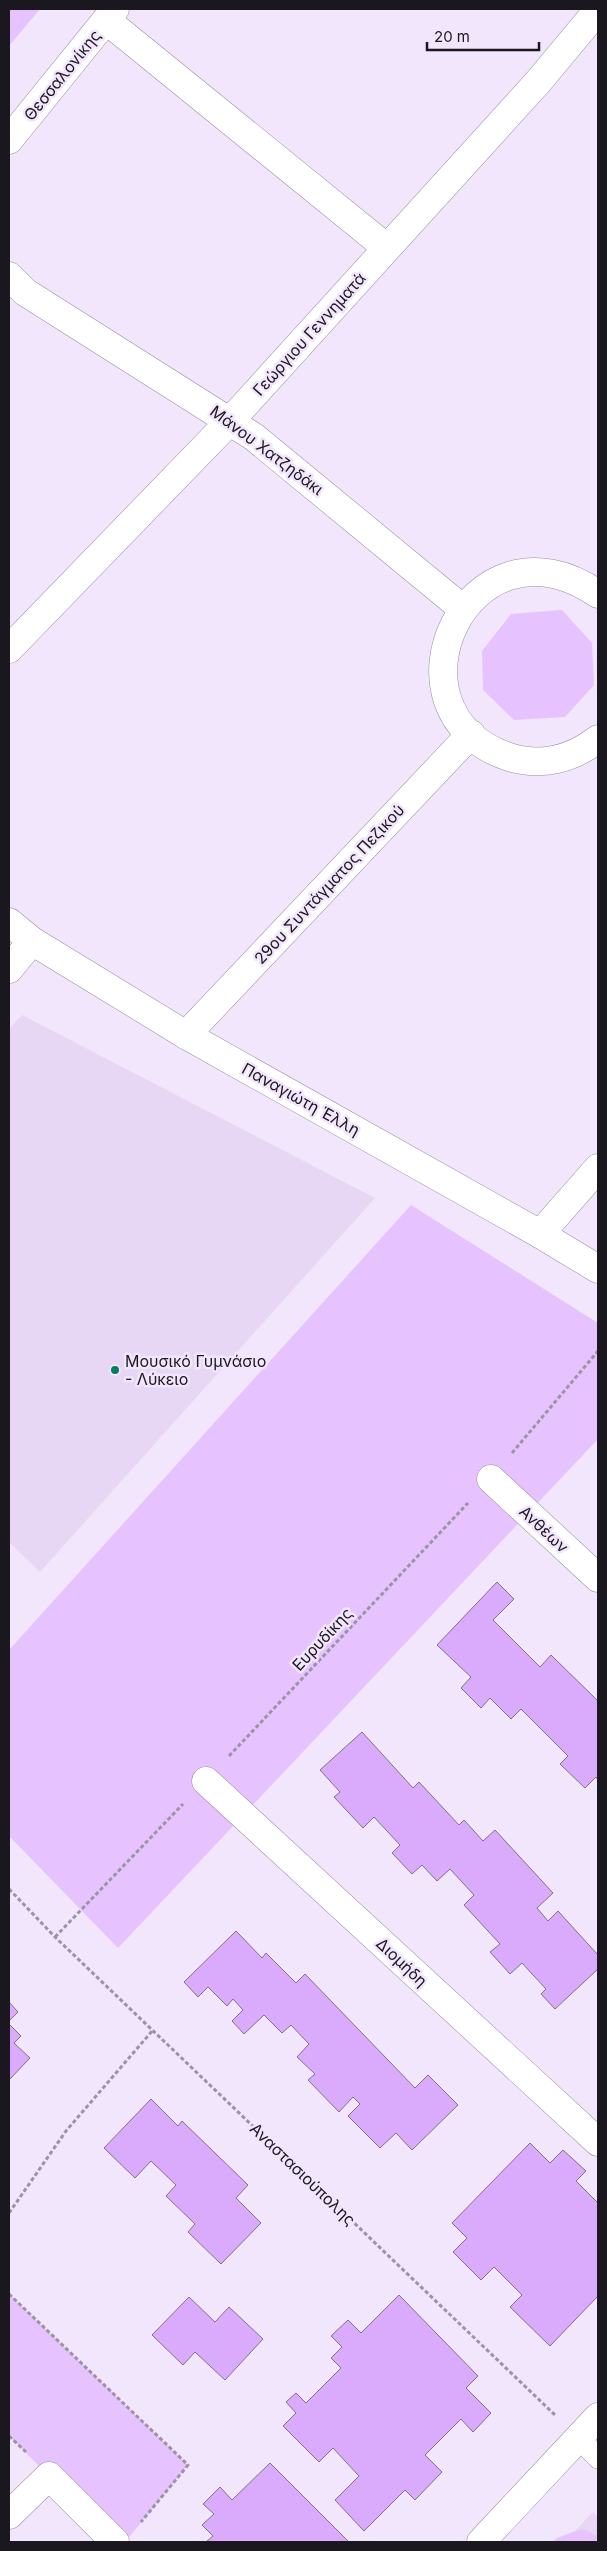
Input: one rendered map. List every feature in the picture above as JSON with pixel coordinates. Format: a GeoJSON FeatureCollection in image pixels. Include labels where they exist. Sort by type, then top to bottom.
{"type":"FeatureCollection","features":[{"type":"Feature","properties":{"kind":"street","name":"Γεώργιου Γεννηματά"},"geometry":{"type":"LineString","coordinates":[[9,649],[231,420],[538,82],[598,10]]}},
{"type":"Feature","properties":{"kind":"street"},"geometry":{"type":"LineString","coordinates":[[111,14],[386,248]]}},
{"type":"Feature","properties":{"kind":"street","name":"Θεσσαλονίκης"},"geometry":{"type":"LineString","coordinates":[[9,140],[111,14]]}},
{"type":"Feature","properties":{"kind":"street","name":"Μάνου Χατζηδάκι"},"geometry":{"type":"LineString","coordinates":[[9,276],[25,292],[231,420],[280,456],[463,609]]}},
{"type":"Feature","properties":{"kind":"street"},"geometry":{"type":"LineString","coordinates":[[598,594],[580,582],[558,574],[536,572],[513,575],[492,583],[473,597],[463,609],[448,636],[443,658],[444,682],[450,704],[462,724],[471,734],[478,741],[498,753],[520,760],[543,762],[565,758],[586,749],[598,740]]}},
{"type":"Feature","properties":{"kind":"street","name":"29ου Συντάγματος Πεζικού"},"geometry":{"type":"LineString","coordinates":[[186,1035],[471,734]]}},
{"type":"Feature","properties":{"kind":"street","name":"Παναγιώτη Έλλη"},"geometry":{"type":"LineString","coordinates":[[9,922],[32,941],[186,1035],[540,1234],[598,1269]]}},
{"type":"Feature","properties":{"kind":"street"},"geometry":{"type":"LineString","coordinates":[[9,969],[32,941]]}},
{"type":"Feature","properties":{"kind":"street"},"geometry":{"type":"LineString","coordinates":[[540,1234],[598,1168]]}},
{"type":"Feature","properties":{"kind":"street","name":"Ανθέων"},"geometry":{"type":"LineString","coordinates":[[491,1479],[598,1578]]}},
{"type":"Feature","properties":{"kind":"street","name":"Διομήδη"},"geometry":{"type":"LineString","coordinates":[[206,1781],[598,2142]]}},
{"type":"Feature","properties":{"kind":"street"},"geometry":{"type":"LineString","coordinates":[[481,2542],[598,2417]]}},
{"type":"Feature","properties":{"kind":"street"},"geometry":{"type":"LineString","coordinates":[[579,2438],[598,2458]]}},
{"type":"Feature","properties":{"kind":"street"},"geometry":{"type":"LineString","coordinates":[[9,2515],[49,2476],[115,2542]]}},
{"type":"Feature","properties":{"kind":"path","name":"Ευρυδίκης"},"geometry":{"type":"LineString","coordinates":[[55,1937],[206,1781],[491,1479],[598,1351]]}},
{"type":"Feature","properties":{"kind":"path","name":"Αναστασιούπολης"},"geometry":{"type":"LineString","coordinates":[[9,1889],[55,1937],[579,2438]]}},
{"type":"Feature","properties":{"kind":"path"},"geometry":{"type":"LineString","coordinates":[[9,2213],[66,2131],[153,2030]]}},
{"type":"Feature","properties":{"kind":"path"},"geometry":{"type":"LineString","coordinates":[[9,2294],[188,2465],[138,2527]]}},
{"type":"Feature","properties":{"kind":"shaded area"},"geometry":{"type":"Polygon","coordinates":[[[9,9],[40,9],[9,46],[9,9]]]}},
{"type":"Feature","properties":{"kind":"shaded area"},"geometry":{"type":"Polygon","coordinates":[[[562,610],[592,643],[594,685],[565,717],[514,720],[483,690],[482,651],[511,614],[562,610]]]}},
{"type":"Feature","properties":{"kind":"shaded area","name":"Μουσικό Γυμνάσιο - Λύκειο"},"geometry":{"type":"Polygon","coordinates":[[[22,1015],[375,1198],[40,1572],[9,1542],[9,1029],[22,1015]]]}},
{"type":"Feature","properties":{"kind":"shaded area"},"geometry":{"type":"Polygon","coordinates":[[[411,1205],[598,1323],[598,1439],[118,1948],[9,1836],[9,1650],[411,1205]]]}},
{"type":"Feature","properties":{"kind":"shaded area"},"geometry":{"type":"Polygon","coordinates":[[[9,2294],[188,2465],[125,2542],[115,2542],[9,2436],[9,2294]]]}},
{"type":"Feature","properties":{"kind":"shaded area"},"geometry":{"type":"Polygon","coordinates":[[[593,2512],[598,2517],[598,2542],[553,2542],[557,2538],[575,2531],[593,2512]]]}},
{"type":"Feature","properties":{"kind":"shaded area"},"geometry":{"type":"Polygon","coordinates":[[[583,2529],[598,2536],[598,2542],[553,2542],[557,2538],[583,2529]]]}},
{"type":"Feature","properties":{"kind":"building"},"geometry":{"type":"Polygon","coordinates":[[[497,1582],[514,1599],[493,1620],[540,1667],[551,1655],[598,1701],[598,1780],[596,1777],[585,1788],[560,1764],[568,1756],[521,1709],[511,1719],[490,1698],[481,1708],[461,1688],[471,1677],[437,1645],[497,1582]]]}},
{"type":"Feature","properties":{"kind":"building"},"geometry":{"type":"Polygon","coordinates":[[[362,1732],[413,1788],[419,1782],[459,1825],[464,1820],[483,1841],[495,1830],[553,1893],[537,1908],[548,1921],[558,1911],[598,1955],[598,1969],[555,2009],[541,1994],[546,1989],[522,1963],[510,1974],[490,1952],[500,1944],[464,1905],[474,1895],[450,1869],[437,1881],[422,1865],[412,1874],[392,1853],[400,1845],[374,1817],[363,1828],[334,1797],[340,1792],[320,1770],[362,1732]]]}},
{"type":"Feature","properties":{"kind":"building"},"geometry":{"type":"Polygon","coordinates":[[[236,1931],[262,1958],[266,1953],[296,1983],[305,1974],[415,2088],[428,2075],[458,2105],[412,2150],[396,2133],[380,2148],[348,2116],[360,2104],[353,2097],[339,2112],[308,2080],[315,2074],[297,2057],[309,2044],[291,2025],[282,2033],[264,2015],[244,2034],[232,2021],[243,2010],[233,1999],[227,2006],[208,1987],[198,1997],[184,1982],[236,1931]]]}},
{"type":"Feature","properties":{"kind":"building"},"geometry":{"type":"Polygon","coordinates":[[[9,2002],[18,2012],[9,2021],[9,2002]]]}},
{"type":"Feature","properties":{"kind":"building"},"geometry":{"type":"Polygon","coordinates":[[[9,2024],[21,2036],[14,2043],[30,2058],[9,2080],[9,2024]]]}},
{"type":"Feature","properties":{"kind":"building"},"geometry":{"type":"Polygon","coordinates":[[[151,2099],[178,2126],[182,2121],[248,2185],[236,2198],[261,2223],[221,2264],[188,2232],[195,2224],[166,2196],[176,2185],[151,2161],[135,2178],[104,2148],[151,2099]]]}},
{"type":"Feature","properties":{"kind":"building"},"geometry":{"type":"Polygon","coordinates":[[[530,2143],[550,2163],[563,2150],[586,2171],[576,2181],[598,2203],[598,2296],[550,2346],[510,2307],[522,2295],[494,2267],[481,2280],[453,2252],[467,2238],[452,2223],[530,2143]]]}},
{"type":"Feature","properties":{"kind":"building"},"geometry":{"type":"Polygon","coordinates":[[[399,2295],[478,2376],[466,2388],[491,2413],[473,2432],[461,2419],[425,2455],[442,2472],[415,2500],[405,2490],[364,2531],[335,2500],[359,2476],[333,2448],[319,2462],[283,2426],[296,2413],[286,2402],[296,2393],[306,2403],[341,2368],[331,2358],[342,2347],[331,2336],[348,2320],[361,2333],[399,2295]]]}},
{"type":"Feature","properties":{"kind":"building"},"geometry":{"type":"Polygon","coordinates":[[[189,2297],[215,2322],[229,2307],[263,2339],[225,2380],[195,2352],[183,2365],[152,2335],[189,2297]]]}},
{"type":"Feature","properties":{"kind":"building"},"geometry":{"type":"Polygon","coordinates":[[[270,2463],[349,2542],[206,2542],[213,2536],[202,2525],[214,2514],[203,2504],[220,2487],[232,2500],[270,2463]]]}},
{"type":"Feature","properties":{"kind":"place","name":"Μουσικό Γυμνάσιο - Λύκειο"},"geometry":{"type":"Point","coordinates":[115,1370]}}]}
